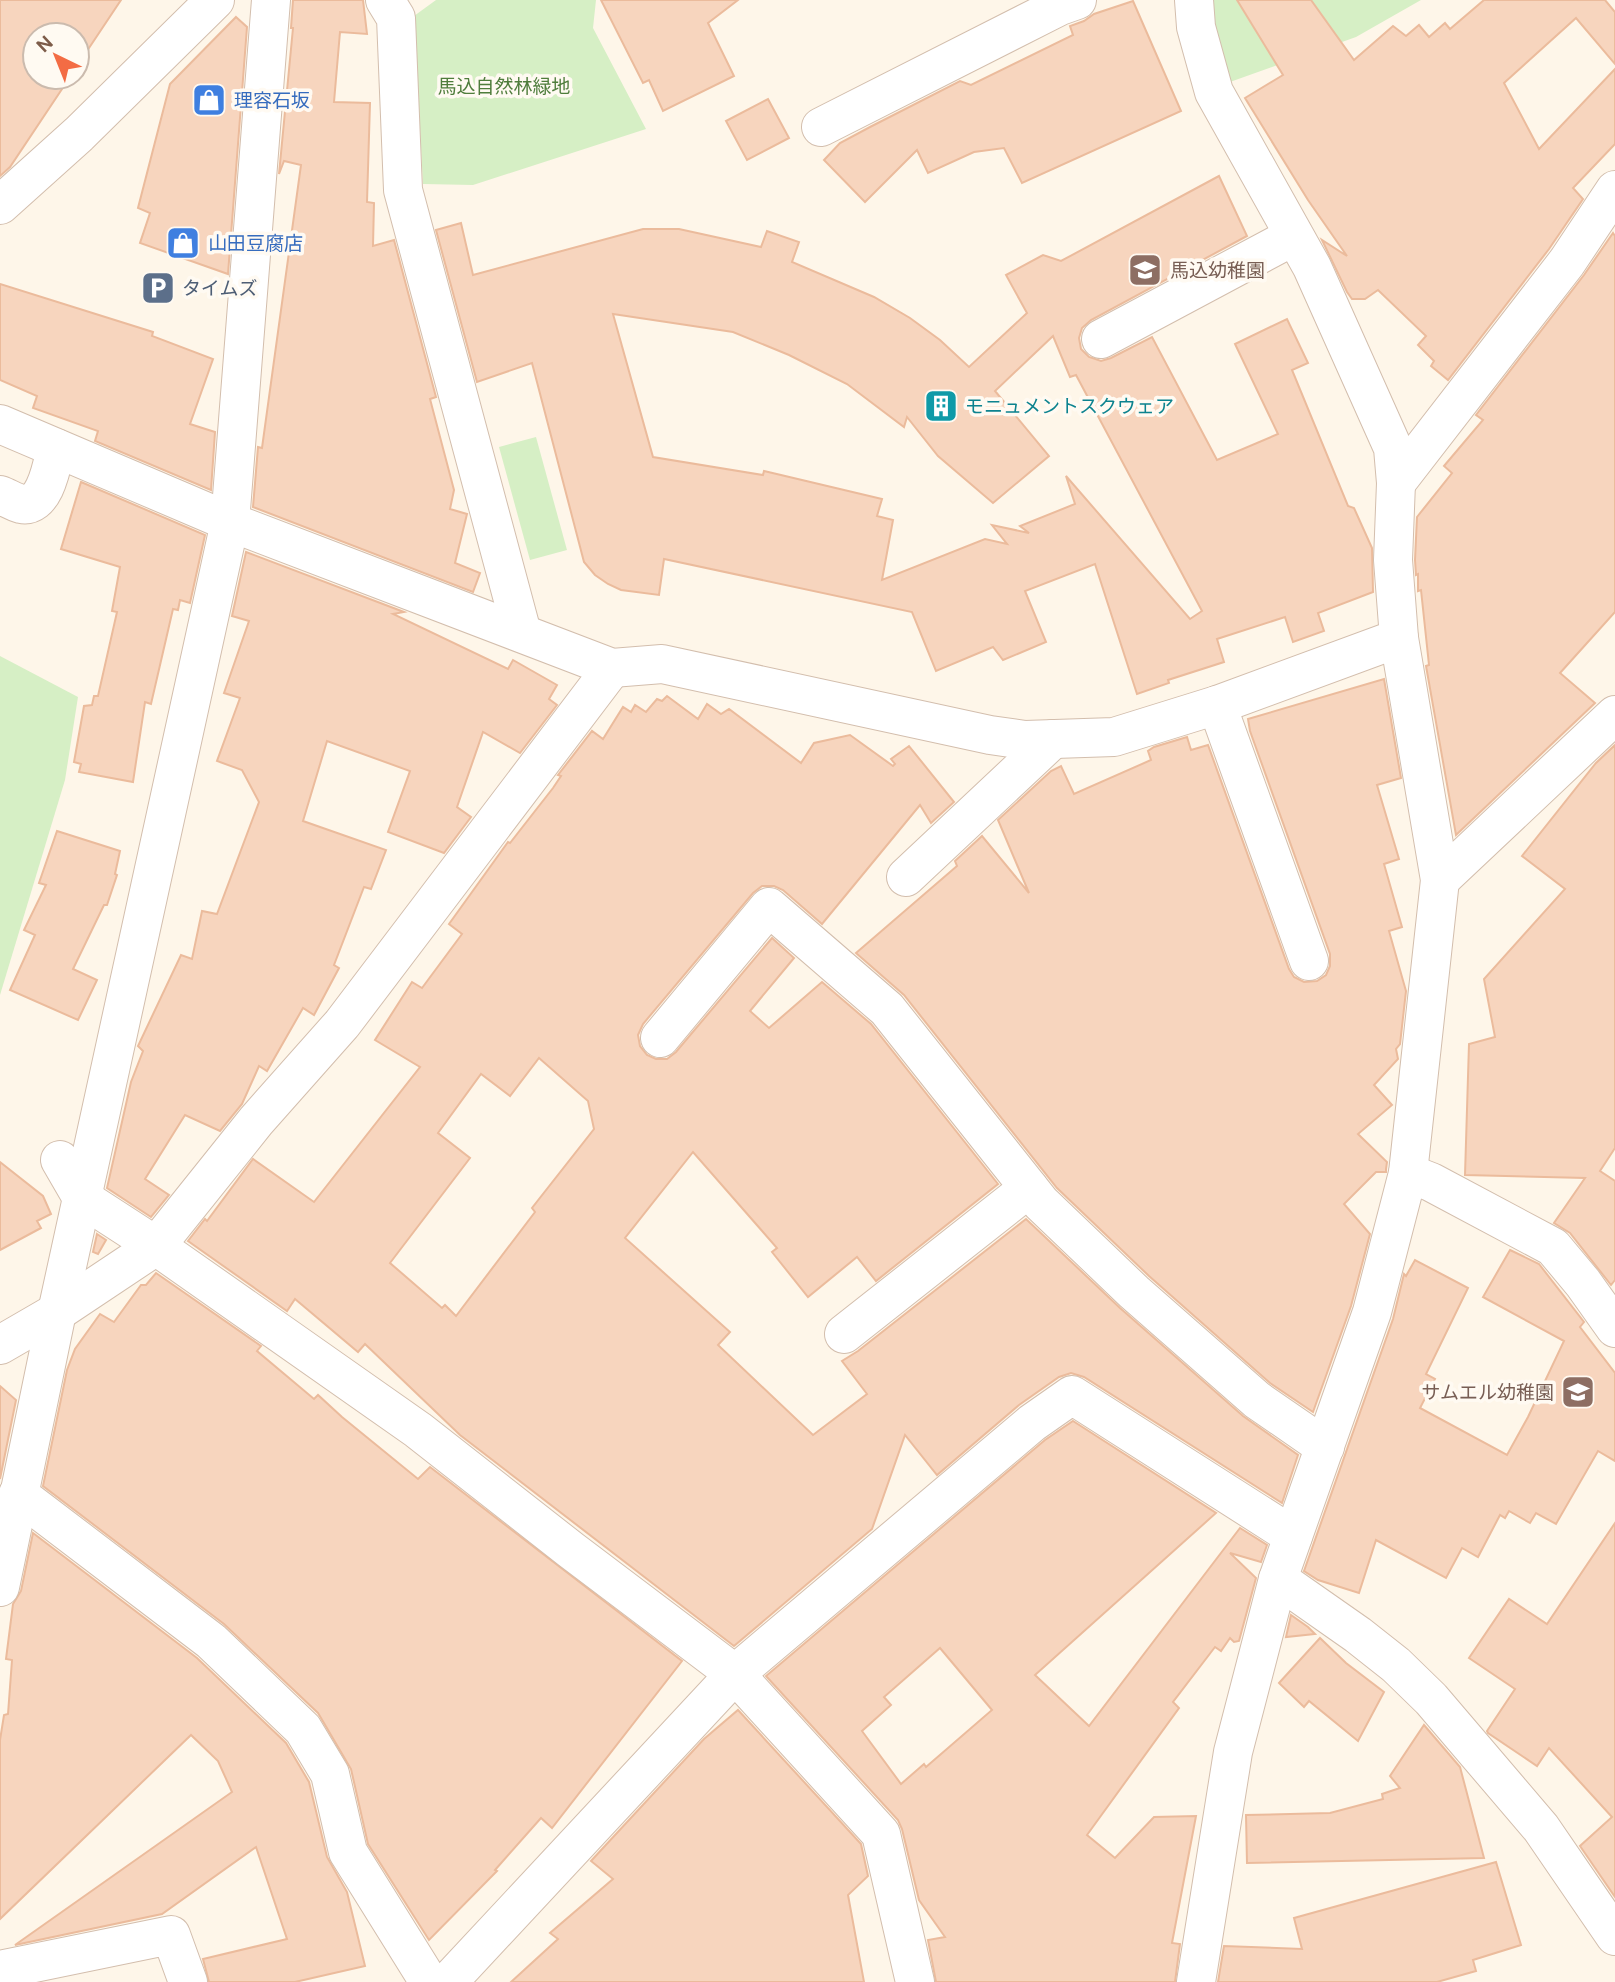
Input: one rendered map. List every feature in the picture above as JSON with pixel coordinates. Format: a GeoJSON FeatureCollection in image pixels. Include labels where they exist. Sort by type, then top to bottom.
{"type":"FeatureCollection","features":[{"type":"Feature","properties":{"kind":"street"},"geometry":{"type":"LineString","coordinates":[[0,205],[79,134],[215,0]]}},
{"type":"Feature","properties":{"kind":"street"},"geometry":{"type":"LineString","coordinates":[[0,1587],[57,1312],[230,522],[271,0]]}},
{"type":"Feature","properties":{"kind":"street"},"geometry":{"type":"LineString","coordinates":[[821,127],[1060,6],[1077,0]]}},
{"type":"Feature","properties":{"kind":"street"},"geometry":{"type":"LineString","coordinates":[[1194,0],[1196,27],[1214,92],[1312,267],[1393,448],[1393,560],[1399,638],[1440,880],[1408,1173],[1372,1312],[1278,1579],[1233,1752],[1196,1982]]}},
{"type":"Feature","properties":{"kind":"street"},"geometry":{"type":"LineString","coordinates":[[397,12],[403,190],[522,633]]}},
{"type":"Feature","properties":{"kind":"street"},"geometry":{"type":"LineString","coordinates":[[1395,483],[1567,262],[1615,190]]}},
{"type":"Feature","properties":{"kind":"street"},"geometry":{"type":"LineString","coordinates":[[1101,339],[1294,236]]}},
{"type":"Feature","properties":{"kind":"street"},"geometry":{"type":"LineString","coordinates":[[0,424],[230,522],[612,668],[662,664],[990,735],[1025,740],[1114,737],[1217,705],[1399,638]]}},
{"type":"Feature","properties":{"kind":"street"},"geometry":{"type":"LineString","coordinates":[[0,495],[23,505],[34,502],[41,495],[56,448]]}},
{"type":"Feature","properties":{"kind":"street"},"geometry":{"type":"LineString","coordinates":[[0,1345],[57,1312],[156,1246],[256,1121],[342,1024],[612,668]]}},
{"type":"Feature","properties":{"kind":"street"},"geometry":{"type":"LineString","coordinates":[[1217,705],[1309,961]]}},
{"type":"Feature","properties":{"kind":"street"},"geometry":{"type":"LineString","coordinates":[[1440,880],[1615,715]]}},
{"type":"Feature","properties":{"kind":"street"},"geometry":{"type":"LineString","coordinates":[[906,877],[1053,739]]}},
{"type":"Feature","properties":{"kind":"street"},"geometry":{"type":"LineString","coordinates":[[660,1038],[769,907],[887,1009],[1041,1203],[1144,1301],[1257,1400],[1325,1447]]}},
{"type":"Feature","properties":{"kind":"street"},"geometry":{"type":"LineString","coordinates":[[61,1160],[82,1198],[156,1246],[418,1430],[735,1674],[881,1834],[915,1982]]}},
{"type":"Feature","properties":{"kind":"street"},"geometry":{"type":"LineString","coordinates":[[1408,1173],[1431,1182],[1553,1247],[1615,1328]]}},
{"type":"Feature","properties":{"kind":"street"},"geometry":{"type":"LineString","coordinates":[[844,1334],[1029,1188]]}},
{"type":"Feature","properties":{"kind":"street"},"geometry":{"type":"LineString","coordinates":[[448,1982],[735,1674],[1032,1423],[1072,1395],[1293,1536]]}},
{"type":"Feature","properties":{"kind":"street"},"geometry":{"type":"LineString","coordinates":[[18,1494],[211,1641],[303,1729],[330,1774],[348,1852],[429,1982]]}},
{"type":"Feature","properties":{"kind":"street"},"geometry":{"type":"LineString","coordinates":[[1278,1579],[1358,1635],[1396,1665],[1431,1699],[1541,1828],[1615,1936]]}},
{"type":"Feature","properties":{"kind":"street"},"geometry":{"type":"LineString","coordinates":[[0,1970],[171,1935],[188,1982]]}},
{"type":"Feature","properties":{"kind":"green space","name":"馬込自然林緑地"},"geometry":{"type":"Polygon","coordinates":[[[436,0],[596,0],[593,28],[646,129],[473,185],[423,184],[414,16],[436,0]]]}},
{"type":"Feature","properties":{"kind":"green space"},"geometry":{"type":"Polygon","coordinates":[[[1208,0],[1239,0],[1254,28],[1297,0],[1421,0],[1356,37],[1230,82],[1208,0]]]}},
{"type":"Feature","properties":{"kind":"green space"},"geometry":{"type":"Polygon","coordinates":[[[536,437],[567,550],[530,560],[499,447],[536,437]]]}},
{"type":"Feature","properties":{"kind":"green space"},"geometry":{"type":"Polygon","coordinates":[[[0,656],[78,697],[65,780],[0,995],[0,656]]]}},
{"type":"Feature","properties":{"kind":"building"},"geometry":{"type":"Polygon","coordinates":[[[0,0],[121,0],[91,45],[91,21],[21,21],[21,91],[61,91],[10,167],[0,176],[0,0]]]}},
{"type":"Feature","properties":{"kind":"building"},"geometry":{"type":"Polygon","coordinates":[[[293,0],[363,0],[367,34],[340,32],[334,102],[370,103],[367,202],[374,203],[373,246],[394,240],[436,397],[430,399],[454,490],[450,509],[467,514],[455,563],[480,573],[473,592],[253,507],[258,447],[262,448],[301,165],[284,161],[279,174],[293,28],[293,0]]]}},
{"type":"Feature","properties":{"kind":"building"},"geometry":{"type":"Polygon","coordinates":[[[601,0],[738,0],[708,23],[734,76],[663,111],[649,80],[643,83],[601,0]]]}},
{"type":"Feature","properties":{"kind":"building"},"geometry":{"type":"Polygon","coordinates":[[[1237,0],[1311,0],[1354,60],[1393,26],[1406,36],[1419,25],[1429,37],[1445,23],[1450,29],[1484,0],[1605,0],[1615,12],[1615,64],[1576,18],[1504,83],[1539,149],[1615,69],[1615,144],[1573,188],[1583,199],[1549,249],[1448,380],[1431,366],[1434,361],[1418,345],[1426,336],[1378,290],[1365,299],[1352,299],[1347,292],[1322,240],[1347,256],[1308,200],[1245,98],[1283,75],[1237,0]]]}},
{"type":"Feature","properties":{"kind":"building"},"geometry":{"type":"Polygon","coordinates":[[[1133,1],[1181,111],[1022,183],[1004,148],[974,152],[928,173],[917,150],[865,202],[824,160],[840,143],[870,127],[960,81],[971,85],[1073,35],[1070,26],[1094,14],[1133,1]]]}},
{"type":"Feature","properties":{"kind":"building"},"geometry":{"type":"Polygon","coordinates":[[[236,17],[247,27],[228,274],[140,243],[150,213],[138,208],[170,84],[236,17]]]}},
{"type":"Feature","properties":{"kind":"building"},"geometry":{"type":"Polygon","coordinates":[[[768,99],[789,138],[747,160],[726,121],[768,99]]]}},
{"type":"Feature","properties":{"kind":"building"},"geometry":{"type":"Polygon","coordinates":[[[1219,176],[1247,236],[1091,320],[1082,328],[1079,338],[1081,349],[1089,357],[1101,361],[1152,337],[1217,460],[1278,434],[1235,344],[1287,319],[1308,363],[1292,370],[1348,506],[1354,508],[1372,548],[1373,592],[1318,613],[1324,631],[1293,642],[1285,617],[1217,639],[1224,662],[1168,680],[1169,683],[1137,694],[1095,564],[1025,591],[1046,642],[1003,660],[993,647],[936,671],[912,612],[664,559],[659,595],[621,590],[595,575],[584,562],[532,363],[477,382],[436,230],[461,223],[473,275],[643,229],[679,229],[761,247],[767,231],[799,242],[792,262],[874,297],[910,318],[940,340],[969,367],[1027,313],[1006,275],[1043,255],[1061,261],[1219,176]],[[613,314],[653,457],[763,475],[764,471],[882,499],[877,516],[893,520],[882,580],[985,539],[1007,544],[992,525],[1029,533],[1020,526],[1075,504],[1066,476],[1190,619],[1202,611],[1076,375],[1070,377],[1053,336],[995,391],[1049,456],[993,503],[938,456],[907,417],[904,427],[847,384],[789,355],[733,332],[613,314]]]}},
{"type":"Feature","properties":{"kind":"building"},"geometry":{"type":"Polygon","coordinates":[[[1613,233],[1615,612],[1560,673],[1595,703],[1456,835],[1426,666],[1429,665],[1415,560],[1417,517],[1452,473],[1444,466],[1483,420],[1476,415],[1613,233]]]}},
{"type":"Feature","properties":{"kind":"building"},"geometry":{"type":"Polygon","coordinates":[[[0,284],[153,332],[152,336],[213,359],[190,424],[215,432],[211,490],[95,441],[98,431],[33,408],[37,396],[0,380],[0,284]]]}},
{"type":"Feature","properties":{"kind":"building"},"geometry":{"type":"Polygon","coordinates":[[[81,482],[205,535],[190,603],[180,600],[178,610],[173,609],[151,704],[145,702],[133,782],[79,772],[81,764],[74,762],[84,706],[92,705],[94,696],[98,696],[117,612],[112,611],[120,567],[61,549],[81,482]]]}},
{"type":"Feature","properties":{"kind":"building"},"geometry":{"type":"Polygon","coordinates":[[[246,552],[404,612],[393,614],[508,669],[513,660],[557,685],[549,699],[557,705],[520,753],[483,732],[457,807],[471,817],[444,853],[388,832],[410,771],[327,741],[303,821],[386,850],[371,889],[364,887],[334,965],[339,968],[314,1015],[303,1008],[267,1071],[259,1066],[242,1104],[220,1131],[185,1115],[145,1179],[169,1195],[151,1217],[107,1188],[131,1082],[143,1051],[138,1046],[181,955],[192,959],[202,911],[217,914],[259,802],[242,770],[217,761],[240,698],[224,693],[249,621],[232,616],[246,552]]]}},
{"type":"Feature","properties":{"kind":"building"},"geometry":{"type":"Polygon","coordinates":[[[1384,679],[1401,778],[1377,785],[1399,859],[1384,864],[1402,927],[1389,931],[1406,991],[1400,1044],[1396,1049],[1398,1059],[1374,1085],[1392,1105],[1358,1134],[1387,1162],[1386,1172],[1376,1172],[1344,1204],[1370,1234],[1351,1306],[1313,1412],[1270,1383],[1149,1276],[1057,1188],[904,995],[856,953],[957,866],[955,861],[982,836],[1029,893],[998,820],[1051,771],[1061,766],[1074,794],[1151,760],[1148,751],[1154,747],[1187,737],[1191,750],[1208,745],[1289,969],[1294,977],[1304,982],[1317,981],[1326,975],[1330,966],[1330,954],[1248,719],[1384,679]]]}},
{"type":"Feature","properties":{"kind":"building"},"geometry":{"type":"Polygon","coordinates":[[[667,696],[698,719],[707,704],[721,714],[729,709],[801,763],[814,743],[850,735],[893,766],[895,764],[891,759],[909,746],[954,802],[931,823],[920,805],[822,924],[783,890],[774,886],[762,886],[753,893],[643,1024],[638,1035],[640,1046],[647,1055],[656,1059],[667,1059],[676,1052],[772,938],[794,958],[750,1011],[769,1028],[822,982],[871,1024],[998,1184],[876,1281],[857,1257],[808,1297],[772,1252],[777,1248],[693,1152],[625,1238],[730,1332],[718,1345],[813,1435],[867,1394],[842,1361],[1026,1219],[1120,1308],[1243,1416],[1298,1455],[1282,1503],[1084,1377],[1071,1373],[1059,1377],[1019,1405],[937,1475],[905,1435],[872,1529],[734,1646],[460,1435],[365,1344],[358,1352],[295,1299],[287,1311],[188,1241],[205,1219],[207,1221],[253,1159],[314,1202],[420,1067],[375,1040],[412,982],[422,988],[462,934],[449,924],[508,842],[510,843],[553,788],[561,776],[558,775],[592,731],[603,739],[623,707],[631,712],[635,705],[646,712],[657,699],[662,701],[667,696]],[[539,1058],[510,1096],[481,1074],[438,1133],[470,1158],[390,1263],[442,1308],[445,1305],[456,1316],[535,1212],[532,1208],[594,1129],[588,1101],[539,1058]]]}},
{"type":"Feature","properties":{"kind":"building"},"geometry":{"type":"Polygon","coordinates":[[[1615,745],[1615,1148],[1600,1171],[1615,1181],[1615,1280],[1611,1285],[1570,1233],[1554,1223],[1585,1178],[1465,1175],[1469,1044],[1495,1037],[1484,979],[1565,889],[1522,856],[1596,763],[1615,745]]]}},
{"type":"Feature","properties":{"kind":"building"},"geometry":{"type":"Polygon","coordinates":[[[57,831],[120,851],[115,874],[117,875],[107,905],[104,905],[73,969],[97,980],[78,1020],[10,990],[35,935],[24,930],[46,885],[39,883],[57,831]]]}},
{"type":"Feature","properties":{"kind":"building"},"geometry":{"type":"Polygon","coordinates":[[[0,1162],[43,1196],[51,1214],[37,1221],[41,1228],[0,1250],[0,1162]]]}},
{"type":"Feature","properties":{"kind":"building"},"geometry":{"type":"Polygon","coordinates":[[[97,1234],[106,1240],[98,1254],[93,1252],[97,1234]]]}},
{"type":"Feature","properties":{"kind":"building"},"geometry":{"type":"Polygon","coordinates":[[[1510,1250],[1539,1264],[1584,1322],[1580,1327],[1615,1373],[1615,1461],[1598,1451],[1556,1524],[1536,1513],[1530,1523],[1509,1511],[1505,1518],[1500,1515],[1478,1557],[1462,1548],[1446,1578],[1376,1540],[1359,1593],[1318,1580],[1304,1571],[1393,1319],[1404,1274],[1406,1276],[1415,1260],[1468,1288],[1426,1374],[1435,1379],[1420,1408],[1507,1455],[1564,1341],[1483,1297],[1510,1250]]]}},
{"type":"Feature","properties":{"kind":"building"},"geometry":{"type":"Polygon","coordinates":[[[156,1273],[261,1346],[257,1351],[314,1399],[318,1395],[418,1479],[430,1467],[682,1661],[552,1828],[541,1818],[495,1870],[497,1871],[429,1940],[368,1844],[351,1769],[318,1713],[224,1624],[43,1486],[67,1370],[75,1349],[100,1314],[114,1322],[141,1285],[146,1285],[156,1273]]]}},
{"type":"Feature","properties":{"kind":"building"},"geometry":{"type":"Polygon","coordinates":[[[0,1386],[16,1400],[0,1479],[0,1386]]]}},
{"type":"Feature","properties":{"kind":"building"},"geometry":{"type":"Polygon","coordinates":[[[1073,1421],[1216,1513],[1035,1675],[1089,1726],[1240,1528],[1267,1545],[1261,1562],[1230,1553],[1256,1578],[1239,1641],[1234,1642],[1230,1638],[1221,1651],[1215,1647],[1173,1702],[1179,1708],[1087,1835],[1115,1858],[1154,1817],[1196,1816],[1172,1943],[1180,1944],[1175,1982],[936,1982],[928,1940],[945,1937],[919,1900],[898,1820],[766,1676],[1045,1440],[1073,1421]],[[940,1648],[884,1697],[891,1705],[862,1731],[901,1784],[924,1764],[926,1767],[992,1710],[940,1648]]]}},
{"type":"Feature","properties":{"kind":"building"},"geometry":{"type":"Polygon","coordinates":[[[1615,1523],[1615,1897],[1580,1846],[1612,1817],[1549,1748],[1537,1766],[1488,1733],[1515,1689],[1469,1658],[1509,1599],[1547,1624],[1615,1523]]]}},
{"type":"Feature","properties":{"kind":"building"},"geometry":{"type":"Polygon","coordinates":[[[33,1533],[197,1658],[286,1743],[309,1782],[327,1857],[347,1892],[365,1966],[295,1982],[209,1982],[203,1959],[287,1939],[256,1847],[162,1914],[15,1945],[232,1792],[218,1761],[191,1735],[0,1919],[0,1740],[4,1715],[8,1714],[12,1660],[6,1659],[13,1604],[21,1591],[33,1533]]]}},
{"type":"Feature","properties":{"kind":"building"},"geometry":{"type":"Polygon","coordinates":[[[1291,1615],[1308,1627],[1315,1634],[1286,1637],[1291,1615]]]}},
{"type":"Feature","properties":{"kind":"building"},"geometry":{"type":"Polygon","coordinates":[[[1320,1638],[1346,1663],[1384,1692],[1358,1741],[1309,1701],[1304,1707],[1279,1683],[1320,1638]]]}},
{"type":"Feature","properties":{"kind":"building"},"geometry":{"type":"Polygon","coordinates":[[[738,1710],[861,1844],[868,1876],[848,1895],[864,1982],[511,1982],[558,1939],[550,1933],[613,1879],[591,1861],[704,1739],[738,1710]]]}},
{"type":"Feature","properties":{"kind":"building"},"geometry":{"type":"Polygon","coordinates":[[[1424,1725],[1460,1767],[1484,1858],[1247,1863],[1246,1815],[1330,1813],[1383,1799],[1382,1794],[1400,1788],[1390,1776],[1424,1725]]]}},
{"type":"Feature","properties":{"kind":"building"},"geometry":{"type":"Polygon","coordinates":[[[1496,1862],[1521,1945],[1473,1960],[1476,1971],[1437,1982],[1218,1982],[1224,1946],[1302,1949],[1294,1918],[1496,1862]]]}},
{"type":"Feature","properties":{"kind":"place","name":"理容石坂"},"geometry":{"type":"Point","coordinates":[209,100]}},
{"type":"Feature","properties":{"kind":"place","name":"山田豆腐店"},"geometry":{"type":"Point","coordinates":[183,243]}},
{"type":"Feature","properties":{"kind":"place","name":"馬込幼稚園"},"geometry":{"type":"Point","coordinates":[1145,270]}},
{"type":"Feature","properties":{"kind":"place","name":"タイムズ"},"geometry":{"type":"Point","coordinates":[158,288]}},
{"type":"Feature","properties":{"kind":"place","name":"モニュメントスクウェア"},"geometry":{"type":"Point","coordinates":[941,406]}},
{"type":"Feature","properties":{"kind":"place","name":"サムエル幼稚園"},"geometry":{"type":"Point","coordinates":[1578,1392]}}]}
